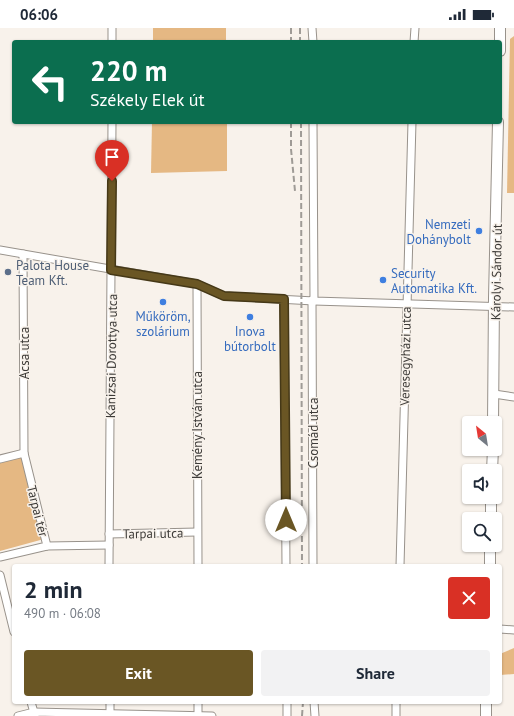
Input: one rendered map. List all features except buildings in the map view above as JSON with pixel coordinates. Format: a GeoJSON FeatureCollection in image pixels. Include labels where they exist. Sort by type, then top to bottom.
{"type":"FeatureCollection","features":[{"type":"Feature","properties":{"kind":"street"},"geometry":{"type":"LineString","coordinates":[[112,28],[112,40]]}},
{"type":"Feature","properties":{"kind":"street"},"geometry":{"type":"LineString","coordinates":[[312,28],[312,40]]}},
{"type":"Feature","properties":{"kind":"street"},"geometry":{"type":"LineString","coordinates":[[414,40],[415,28]]}},
{"type":"Feature","properties":{"kind":"street"},"geometry":{"type":"LineString","coordinates":[[500,28],[500,40]]}},
{"type":"Feature","properties":{"kind":"street","name":"Kanizsai Dorottya utca"},"geometry":{"type":"LineString","coordinates":[[109,564],[112,124]]}},
{"type":"Feature","properties":{"kind":"street","name":"Csomád utca"},"geometry":{"type":"LineString","coordinates":[[313,124],[313,564]]}},
{"type":"Feature","properties":{"kind":"street","name":"Veresegyházi utca"},"geometry":{"type":"LineString","coordinates":[[400,564],[412,124]]}},
{"type":"Feature","properties":{"kind":"street","name":"Károlyi Sándor út"},"geometry":{"type":"LineString","coordinates":[[493,416],[498,124]]}},
{"type":"Feature","properties":{"kind":"street"},"geometry":{"type":"LineString","coordinates":[[0,250],[197,284],[224,296],[313,301],[514,307]]}},
{"type":"Feature","properties":{"kind":"street","name":"Acsa utca"},"geometry":{"type":"LineString","coordinates":[[23,254],[24,453]]}},
{"type":"Feature","properties":{"kind":"street","name":"Kemény István utca"},"geometry":{"type":"LineString","coordinates":[[197,284],[198,564]]}},
{"type":"Feature","properties":{"kind":"street"},"geometry":{"type":"LineString","coordinates":[[284,299],[286,564]]}},
{"type":"Feature","properties":{"kind":"street"},"geometry":{"type":"LineString","coordinates":[[494,394],[514,397]]}},
{"type":"Feature","properties":{"kind":"street"},"geometry":{"type":"LineString","coordinates":[[0,459],[24,453]]}},
{"type":"Feature","properties":{"kind":"street","name":"Tarpai tér"},"geometry":{"type":"LineString","coordinates":[[0,557],[47,546],[24,453]]}},
{"type":"Feature","properties":{"kind":"street","name":"Tarpai utca"},"geometry":{"type":"LineString","coordinates":[[109,534],[197,532]]}},
{"type":"Feature","properties":{"kind":"street","name":"Tarpai utca"},"geometry":{"type":"LineString","coordinates":[[47,546],[109,545]]}},
{"type":"Feature","properties":{"kind":"street"},"geometry":{"type":"LineString","coordinates":[[490,552],[490,564]]}},
{"type":"Feature","properties":{"kind":"street"},"geometry":{"type":"LineString","coordinates":[[0,575],[12,624]]}},
{"type":"Feature","properties":{"kind":"street"},"geometry":{"type":"LineString","coordinates":[[502,629],[514,630]]}},
{"type":"Feature","properties":{"kind":"street"},"geometry":{"type":"LineString","coordinates":[[32,704],[34,714]]}},
{"type":"Feature","properties":{"kind":"street"},"geometry":{"type":"LineString","coordinates":[[110,704],[110,715]]}},
{"type":"Feature","properties":{"kind":"street"},"geometry":{"type":"LineString","coordinates":[[198,704],[198,716]]}},
{"type":"Feature","properties":{"kind":"street"},"geometry":{"type":"LineString","coordinates":[[287,704],[287,716]]}},
{"type":"Feature","properties":{"kind":"street"},"geometry":{"type":"LineString","coordinates":[[314,704],[315,716]]}},
{"type":"Feature","properties":{"kind":"street"},"geometry":{"type":"LineString","coordinates":[[396,704],[396,716]]}},
{"type":"Feature","properties":{"kind":"street"},"geometry":{"type":"LineString","coordinates":[[486,704],[486,716]]}},
{"type":"Feature","properties":{"kind":"street"},"geometry":{"type":"LineString","coordinates":[[18,716],[34,714],[212,716]]}},
{"type":"Feature","properties":{"kind":"shaded area"},"geometry":{"type":"Polygon","coordinates":[[[153,28],[226,28],[226,40],[153,40],[153,28]]]}},
{"type":"Feature","properties":{"kind":"shaded area"},"geometry":{"type":"Polygon","coordinates":[[[514,36],[514,193],[507,193],[510,39],[514,36]]]}},
{"type":"Feature","properties":{"kind":"shaded area"},"geometry":{"type":"Polygon","coordinates":[[[152,124],[227,124],[227,171],[151,173],[152,124]]]}},
{"type":"Feature","properties":{"kind":"shaded area"},"geometry":{"type":"Polygon","coordinates":[[[21,456],[44,539],[0,551],[0,461],[21,456]]]}},
{"type":"Feature","properties":{"kind":"shaded area"},"geometry":{"type":"Polygon","coordinates":[[[514,648],[514,674],[502,675],[502,653],[514,648]]]}},
{"type":"Feature","properties":{"kind":"railway"},"geometry":{"type":"LineString","coordinates":[[291,28],[291,40]]}},
{"type":"Feature","properties":{"kind":"railway"},"geometry":{"type":"LineString","coordinates":[[300,28],[300,40]]}},
{"type":"Feature","properties":{"kind":"railway"},"geometry":{"type":"LineString","coordinates":[[291,124],[291,149],[295,191]]}},
{"type":"Feature","properties":{"kind":"railway"},"geometry":{"type":"LineString","coordinates":[[301,124],[302,564]]}},
{"type":"Feature","properties":{"kind":"railway"},"geometry":{"type":"LineString","coordinates":[[302,716],[303,704]]}},
{"type":"Feature","properties":{"kind":"place","name":"Nemzeti Dohánybolt"},"geometry":{"type":"Point","coordinates":[479,231]}},
{"type":"Feature","properties":{"kind":"place","name":"Palota House Team Kft."},"geometry":{"type":"Point","coordinates":[8,272]}},
{"type":"Feature","properties":{"kind":"place","name":"Security Automatika Kft."},"geometry":{"type":"Point","coordinates":[383,280]}},
{"type":"Feature","properties":{"kind":"place","name":"Műköröm, szolárium"},"geometry":{"type":"Point","coordinates":[163,302]}},
{"type":"Feature","properties":{"kind":"place","name":"Inova bútorbolt"},"geometry":{"type":"Point","coordinates":[250,317]}},
{"type":"Feature","properties":{"kind":"route"},"geometry":{"type":"LineString","coordinates":[[112,181],[111,270],[197,284],[224,296],[284,299],[286,520]]}}]}
